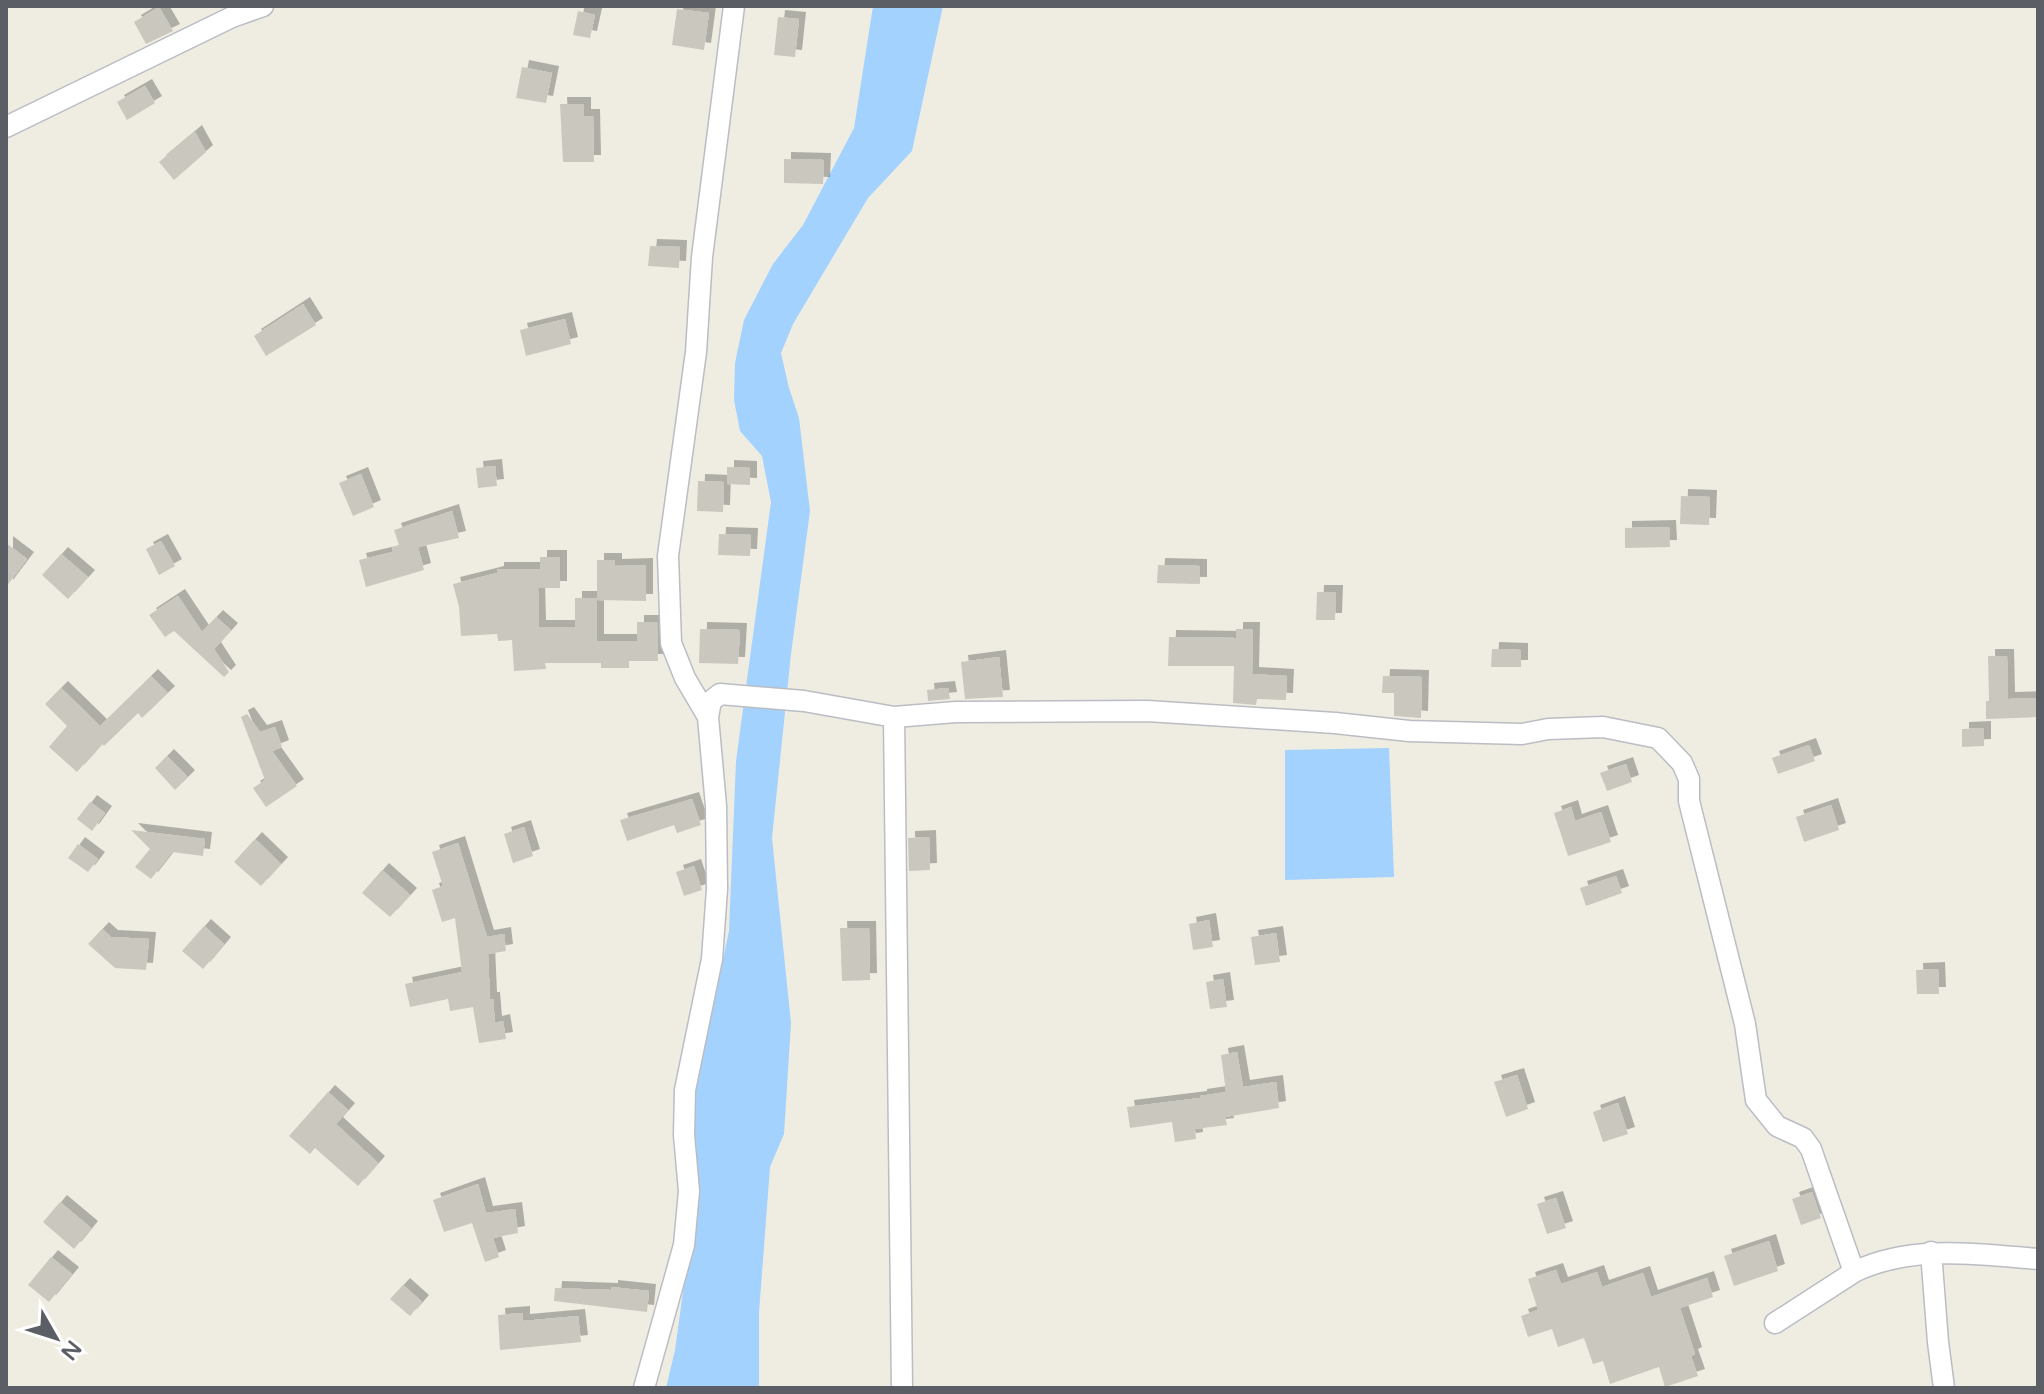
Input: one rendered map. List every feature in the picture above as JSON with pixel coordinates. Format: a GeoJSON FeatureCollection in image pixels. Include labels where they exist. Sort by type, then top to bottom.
{"type":"FeatureCollection","features":[{"type":"Feature","properties":{"kind":"street"},"geometry":{"type":"LineString","coordinates":[[6,127],[232,17],[263,6]]}},
{"type":"Feature","properties":{"kind":"street"},"geometry":{"type":"LineString","coordinates":[[708,717],[685,678],[671,643],[668,556],[696,352],[702,257],[734,6]]}},
{"type":"Feature","properties":{"kind":"street"},"geometry":{"type":"LineString","coordinates":[[644,1388],[684,1245],[689,1191],[684,1135],[685,1090],[712,959],[717,889],[716,806],[708,717],[711,701],[720,694],[804,701],[894,717],[956,712],[1147,711],[1409,731],[1522,734],[1548,729],[1603,727],[1658,738],[1682,763],[1689,779],[1689,801],[1745,1024],[1756,1100],[1777,1126],[1803,1138],[1811,1149],[1854,1272]]}},
{"type":"Feature","properties":{"kind":"street"},"geometry":{"type":"LineString","coordinates":[[894,717],[902,1388]]}},
{"type":"Feature","properties":{"kind":"street"},"geometry":{"type":"LineString","coordinates":[[1931,1252],[1944,1388]]}},
{"type":"Feature","properties":{"kind":"street"},"geometry":{"type":"LineString","coordinates":[[1775,1323],[1865,1267],[1931,1252],[2038,1259]]}},
{"type":"Feature","properties":{"kind":"water"},"geometry":{"type":"Polygon","coordinates":[[[873,6],[943,6],[912,151],[868,198],[793,324],[781,353],[799,418],[810,511],[772,838],[791,1023],[784,1134],[770,1167],[759,1313],[759,1388],[666,1388],[675,1350],[699,1176],[694,1152],[694,1097],[729,931],[736,761],[771,502],[762,456],[740,431],[734,400],[735,363],[744,320],[773,264],[803,225],[854,128],[873,6]]]}},
{"type":"Feature","properties":{"kind":"water"},"geometry":{"type":"Polygon","coordinates":[[[1389,748],[1394,877],[1285,880],[1285,750],[1389,748]]]}},
{"type":"Feature","properties":{"kind":"building"},"geometry":{"type":"Polygon","coordinates":[[[159,7],[173,31],[146,44],[134,22],[159,7]]]}},
{"type":"Feature","properties":{"kind":"building"},"geometry":{"type":"Polygon","coordinates":[[[677,9],[709,13],[704,50],[672,45],[677,9]]]}},
{"type":"Feature","properties":{"kind":"building"},"geometry":{"type":"Polygon","coordinates":[[[578,11],[595,15],[590,38],[573,35],[578,11]]]}},
{"type":"Feature","properties":{"kind":"building"},"geometry":{"type":"Polygon","coordinates":[[[778,17],[799,19],[795,57],[774,55],[778,17]]]}},
{"type":"Feature","properties":{"kind":"building"},"geometry":{"type":"Polygon","coordinates":[[[522,67],[552,73],[546,103],[516,98],[522,67]]]}},
{"type":"Feature","properties":{"kind":"building"},"geometry":{"type":"Polygon","coordinates":[[[145,86],[155,103],[127,120],[117,102],[145,86]]]}},
{"type":"Feature","properties":{"kind":"building"},"geometry":{"type":"Polygon","coordinates":[[[560,104],[584,104],[584,116],[593,116],[594,162],[563,162],[560,104]]]}},
{"type":"Feature","properties":{"kind":"building"},"geometry":{"type":"Polygon","coordinates":[[[195,132],[206,152],[174,180],[159,162],[195,132]]]}},
{"type":"Feature","properties":{"kind":"building"},"geometry":{"type":"Polygon","coordinates":[[[784,159],[824,160],[823,184],[784,183],[784,159]]]}},
{"type":"Feature","properties":{"kind":"building"},"geometry":{"type":"Polygon","coordinates":[[[650,246],[680,247],[679,268],[648,266],[650,246]]]}},
{"type":"Feature","properties":{"kind":"building"},"geometry":{"type":"Polygon","coordinates":[[[303,304],[316,325],[266,356],[254,336],[303,304]]]}},
{"type":"Feature","properties":{"kind":"building"},"geometry":{"type":"Polygon","coordinates":[[[565,319],[571,344],[526,356],[520,330],[565,319]]]}},
{"type":"Feature","properties":{"kind":"building"},"geometry":{"type":"Polygon","coordinates":[[[495,466],[497,486],[478,488],[476,468],[495,466]]]}},
{"type":"Feature","properties":{"kind":"building"},"geometry":{"type":"Polygon","coordinates":[[[727,467],[750,468],[750,485],[727,484],[727,467]]]}},
{"type":"Feature","properties":{"kind":"building"},"geometry":{"type":"Polygon","coordinates":[[[361,474],[374,507],[353,516],[339,483],[361,474]]]}},
{"type":"Feature","properties":{"kind":"building"},"geometry":{"type":"Polygon","coordinates":[[[698,481],[724,482],[723,512],[697,511],[698,481]]]}},
{"type":"Feature","properties":{"kind":"building"},"geometry":{"type":"Polygon","coordinates":[[[1681,496],[1710,497],[1709,525],[1680,524],[1681,496]]]}},
{"type":"Feature","properties":{"kind":"building"},"geometry":{"type":"Polygon","coordinates":[[[452,511],[459,538],[418,547],[424,570],[366,587],[359,560],[393,552],[392,547],[399,545],[394,530],[452,511]]]}},
{"type":"Feature","properties":{"kind":"building"},"geometry":{"type":"Polygon","coordinates":[[[1669,527],[1670,547],[1625,548],[1625,528],[1669,527]]]}},
{"type":"Feature","properties":{"kind":"building"},"geometry":{"type":"Polygon","coordinates":[[[719,534],[751,535],[750,556],[718,555],[719,534]]]}},
{"type":"Feature","properties":{"kind":"building"},"geometry":{"type":"Polygon","coordinates":[[[161,541],[175,566],[159,575],[146,549],[161,541]]]}},
{"type":"Feature","properties":{"kind":"building"},"geometry":{"type":"Polygon","coordinates":[[[6,543],[27,559],[6,587],[6,543]]]}},
{"type":"Feature","properties":{"kind":"building"},"geometry":{"type":"Polygon","coordinates":[[[61,554],[88,577],[68,599],[42,575],[61,554]]]}},
{"type":"Feature","properties":{"kind":"building"},"geometry":{"type":"Polygon","coordinates":[[[540,557],[560,557],[560,588],[538,588],[539,627],[575,627],[575,598],[597,598],[597,641],[637,641],[637,622],[657,622],[658,661],[629,661],[629,668],[601,668],[601,663],[545,663],[546,669],[514,671],[512,640],[498,641],[497,634],[461,636],[459,607],[453,584],[497,573],[497,569],[540,569],[540,557]]]}},
{"type":"Feature","properties":{"kind":"building"},"geometry":{"type":"Polygon","coordinates":[[[597,560],[615,560],[615,566],[646,565],[646,601],[597,600],[597,560]]]}},
{"type":"Feature","properties":{"kind":"building"},"geometry":{"type":"Polygon","coordinates":[[[1158,565],[1200,566],[1200,584],[1157,583],[1158,565]]]}},
{"type":"Feature","properties":{"kind":"building"},"geometry":{"type":"Polygon","coordinates":[[[1317,592],[1336,592],[1335,620],[1316,620],[1317,592]]]}},
{"type":"Feature","properties":{"kind":"building"},"geometry":{"type":"Polygon","coordinates":[[[178,596],[202,632],[216,617],[231,630],[214,649],[229,672],[224,677],[174,631],[165,637],[149,615],[178,596]]]}},
{"type":"Feature","properties":{"kind":"building"},"geometry":{"type":"Polygon","coordinates":[[[700,629],[740,630],[738,664],[699,663],[700,629]]]}},
{"type":"Feature","properties":{"kind":"building"},"geometry":{"type":"Polygon","coordinates":[[[1236,629],[1253,629],[1252,674],[1287,676],[1286,700],[1257,699],[1256,705],[1233,703],[1234,666],[1168,666],[1169,637],[1236,638],[1236,629]]]}},
{"type":"Feature","properties":{"kind":"building"},"geometry":{"type":"Polygon","coordinates":[[[1492,649],[1521,650],[1521,667],[1491,667],[1492,649]]]}},
{"type":"Feature","properties":{"kind":"building"},"geometry":{"type":"Polygon","coordinates":[[[1988,656],[2007,656],[2008,699],[2038,698],[2038,717],[1986,719],[1986,701],[1989,701],[1988,656]]]}},
{"type":"Feature","properties":{"kind":"building"},"geometry":{"type":"Polygon","coordinates":[[[999,657],[1003,697],[965,699],[961,662],[999,657]]]}},
{"type":"Feature","properties":{"kind":"building"},"geometry":{"type":"Polygon","coordinates":[[[151,676],[168,693],[142,718],[138,713],[104,746],[102,744],[77,772],[49,747],[67,726],[45,704],[61,688],[100,726],[151,676]]]}},
{"type":"Feature","properties":{"kind":"building"},"geometry":{"type":"Polygon","coordinates":[[[1383,676],[1422,677],[1421,718],[1394,716],[1394,693],[1382,693],[1383,676]]]}},
{"type":"Feature","properties":{"kind":"building"},"geometry":{"type":"Polygon","coordinates":[[[948,688],[950,699],[928,701],[927,690],[948,688]]]}},
{"type":"Feature","properties":{"kind":"building"},"geometry":{"type":"Polygon","coordinates":[[[247,714],[260,732],[275,727],[282,747],[272,751],[297,786],[266,807],[253,788],[265,780],[241,717],[247,714]]]}},
{"type":"Feature","properties":{"kind":"building"},"geometry":{"type":"Polygon","coordinates":[[[1984,728],[1984,746],[1962,747],[1962,729],[1984,728]]]}},
{"type":"Feature","properties":{"kind":"building"},"geometry":{"type":"Polygon","coordinates":[[[1809,745],[1815,761],[1778,774],[1772,758],[1809,745]]]}},
{"type":"Feature","properties":{"kind":"building"},"geometry":{"type":"Polygon","coordinates":[[[167,756],[188,777],[175,790],[155,768],[167,756]]]}},
{"type":"Feature","properties":{"kind":"building"},"geometry":{"type":"Polygon","coordinates":[[[1626,764],[1632,782],[1607,791],[1600,773],[1626,764]]]}},
{"type":"Feature","properties":{"kind":"building"},"geometry":{"type":"Polygon","coordinates":[[[692,799],[701,825],[677,833],[674,825],[627,841],[620,820],[692,799]]]}},
{"type":"Feature","properties":{"kind":"building"},"geometry":{"type":"Polygon","coordinates":[[[90,802],[105,813],[92,831],[77,819],[90,802]]]}},
{"type":"Feature","properties":{"kind":"building"},"geometry":{"type":"Polygon","coordinates":[[[1831,805],[1839,830],[1804,842],[1796,817],[1831,805]]]}},
{"type":"Feature","properties":{"kind":"building"},"geometry":{"type":"Polygon","coordinates":[[[1571,807],[1575,821],[1601,812],[1611,842],[1568,856],[1554,813],[1571,807]]]}},
{"type":"Feature","properties":{"kind":"building"},"geometry":{"type":"Polygon","coordinates":[[[524,827],[533,856],[513,863],[504,834],[524,827]]]}},
{"type":"Feature","properties":{"kind":"building"},"geometry":{"type":"Polygon","coordinates":[[[131,830],[205,839],[203,856],[172,852],[151,879],[135,867],[150,849],[131,830]]]}},
{"type":"Feature","properties":{"kind":"building"},"geometry":{"type":"Polygon","coordinates":[[[929,837],[930,870],[909,871],[908,838],[929,837]]]}},
{"type":"Feature","properties":{"kind":"building"},"geometry":{"type":"Polygon","coordinates":[[[255,839],[281,864],[261,886],[234,862],[255,839]]]}},
{"type":"Feature","properties":{"kind":"building"},"geometry":{"type":"Polygon","coordinates":[[[458,843],[487,937],[504,934],[506,951],[488,954],[490,999],[493,999],[495,1023],[503,1021],[506,1039],[479,1043],[473,1007],[450,1011],[448,999],[410,1007],[405,984],[462,972],[455,918],[442,922],[432,890],[443,886],[432,852],[458,843]]]}},
{"type":"Feature","properties":{"kind":"building"},"geometry":{"type":"Polygon","coordinates":[[[78,844],[98,859],[88,872],[68,858],[78,844]]]}},
{"type":"Feature","properties":{"kind":"building"},"geometry":{"type":"Polygon","coordinates":[[[694,866],[702,890],[684,896],[676,872],[694,866]]]}},
{"type":"Feature","properties":{"kind":"building"},"geometry":{"type":"Polygon","coordinates":[[[382,870],[410,895],[390,917],[362,893],[382,870]]]}},
{"type":"Feature","properties":{"kind":"building"},"geometry":{"type":"Polygon","coordinates":[[[1616,876],[1622,893],[1586,906],[1580,888],[1616,876]]]}},
{"type":"Feature","properties":{"kind":"building"},"geometry":{"type":"Polygon","coordinates":[[[1209,920],[1213,947],[1193,950],[1189,924],[1209,920]]]}},
{"type":"Feature","properties":{"kind":"building"},"geometry":{"type":"Polygon","coordinates":[[[204,926],[224,944],[203,969],[182,951],[204,926]]]}},
{"type":"Feature","properties":{"kind":"building"},"geometry":{"type":"Polygon","coordinates":[[[840,928],[869,928],[870,980],[842,981],[840,928]]]}},
{"type":"Feature","properties":{"kind":"building"},"geometry":{"type":"Polygon","coordinates":[[[102,929],[111,937],[149,939],[146,970],[115,968],[88,944],[102,929]]]}},
{"type":"Feature","properties":{"kind":"building"},"geometry":{"type":"Polygon","coordinates":[[[1276,933],[1280,962],[1255,965],[1251,937],[1276,933]]]}},
{"type":"Feature","properties":{"kind":"building"},"geometry":{"type":"Polygon","coordinates":[[[1938,969],[1939,994],[1917,994],[1916,970],[1938,969]]]}},
{"type":"Feature","properties":{"kind":"building"},"geometry":{"type":"Polygon","coordinates":[[[1223,979],[1227,1007],[1210,1009],[1206,982],[1223,979]]]}},
{"type":"Feature","properties":{"kind":"building"},"geometry":{"type":"Polygon","coordinates":[[[1237,1052],[1243,1087],[1276,1082],[1279,1108],[1225,1117],[1227,1125],[1195,1129],[1196,1139],[1175,1142],[1172,1122],[1130,1128],[1127,1107],[1226,1092],[1221,1055],[1237,1052]]]}},
{"type":"Feature","properties":{"kind":"building"},"geometry":{"type":"Polygon","coordinates":[[[1517,1075],[1528,1109],[1506,1117],[1494,1082],[1517,1075]]]}},
{"type":"Feature","properties":{"kind":"building"},"geometry":{"type":"Polygon","coordinates":[[[328,1092],[348,1110],[336,1124],[378,1163],[358,1186],[315,1148],[310,1154],[289,1136],[328,1092]]]}},
{"type":"Feature","properties":{"kind":"building"},"geometry":{"type":"Polygon","coordinates":[[[1618,1103],[1628,1134],[1603,1142],[1593,1112],[1618,1103]]]}},
{"type":"Feature","properties":{"kind":"building"},"geometry":{"type":"Polygon","coordinates":[[[478,1184],[486,1213],[515,1209],[518,1233],[493,1238],[499,1257],[485,1262],[472,1223],[444,1232],[433,1200],[478,1184]]]}},
{"type":"Feature","properties":{"kind":"building"},"geometry":{"type":"Polygon","coordinates":[[[1812,1192],[1821,1218],[1801,1225],[1792,1199],[1812,1192]]]}},
{"type":"Feature","properties":{"kind":"building"},"geometry":{"type":"Polygon","coordinates":[[[1556,1198],[1566,1228],[1547,1234],[1537,1204],[1556,1198]]]}},
{"type":"Feature","properties":{"kind":"building"},"geometry":{"type":"Polygon","coordinates":[[[60,1202],[91,1228],[74,1249],[43,1222],[60,1202]]]}},
{"type":"Feature","properties":{"kind":"building"},"geometry":{"type":"Polygon","coordinates":[[[1769,1241],[1778,1271],[1734,1286],[1724,1256],[1769,1241]]]}},
{"type":"Feature","properties":{"kind":"building"},"geometry":{"type":"Polygon","coordinates":[[[51,1257],[72,1274],[49,1302],[28,1285],[51,1257]]]}},
{"type":"Feature","properties":{"kind":"building"},"geometry":{"type":"Polygon","coordinates":[[[1556,1270],[1561,1284],[1597,1272],[1602,1287],[1643,1273],[1651,1297],[1707,1278],[1713,1297],[1680,1308],[1695,1354],[1691,1356],[1698,1376],[1665,1387],[1659,1367],[1610,1384],[1603,1361],[1593,1364],[1584,1338],[1558,1347],[1552,1329],[1528,1337],[1521,1316],[1538,1310],[1528,1279],[1556,1270]]]}},
{"type":"Feature","properties":{"kind":"building"},"geometry":{"type":"Polygon","coordinates":[[[403,1285],[422,1302],[410,1316],[390,1299],[403,1285]]]}},
{"type":"Feature","properties":{"kind":"building"},"geometry":{"type":"Polygon","coordinates":[[[611,1287],[649,1291],[647,1312],[554,1301],[555,1288],[611,1290],[611,1287]]]}},
{"type":"Feature","properties":{"kind":"building"},"geometry":{"type":"Polygon","coordinates":[[[523,1313],[523,1321],[578,1316],[581,1342],[500,1350],[498,1315],[523,1313]]]}}]}
